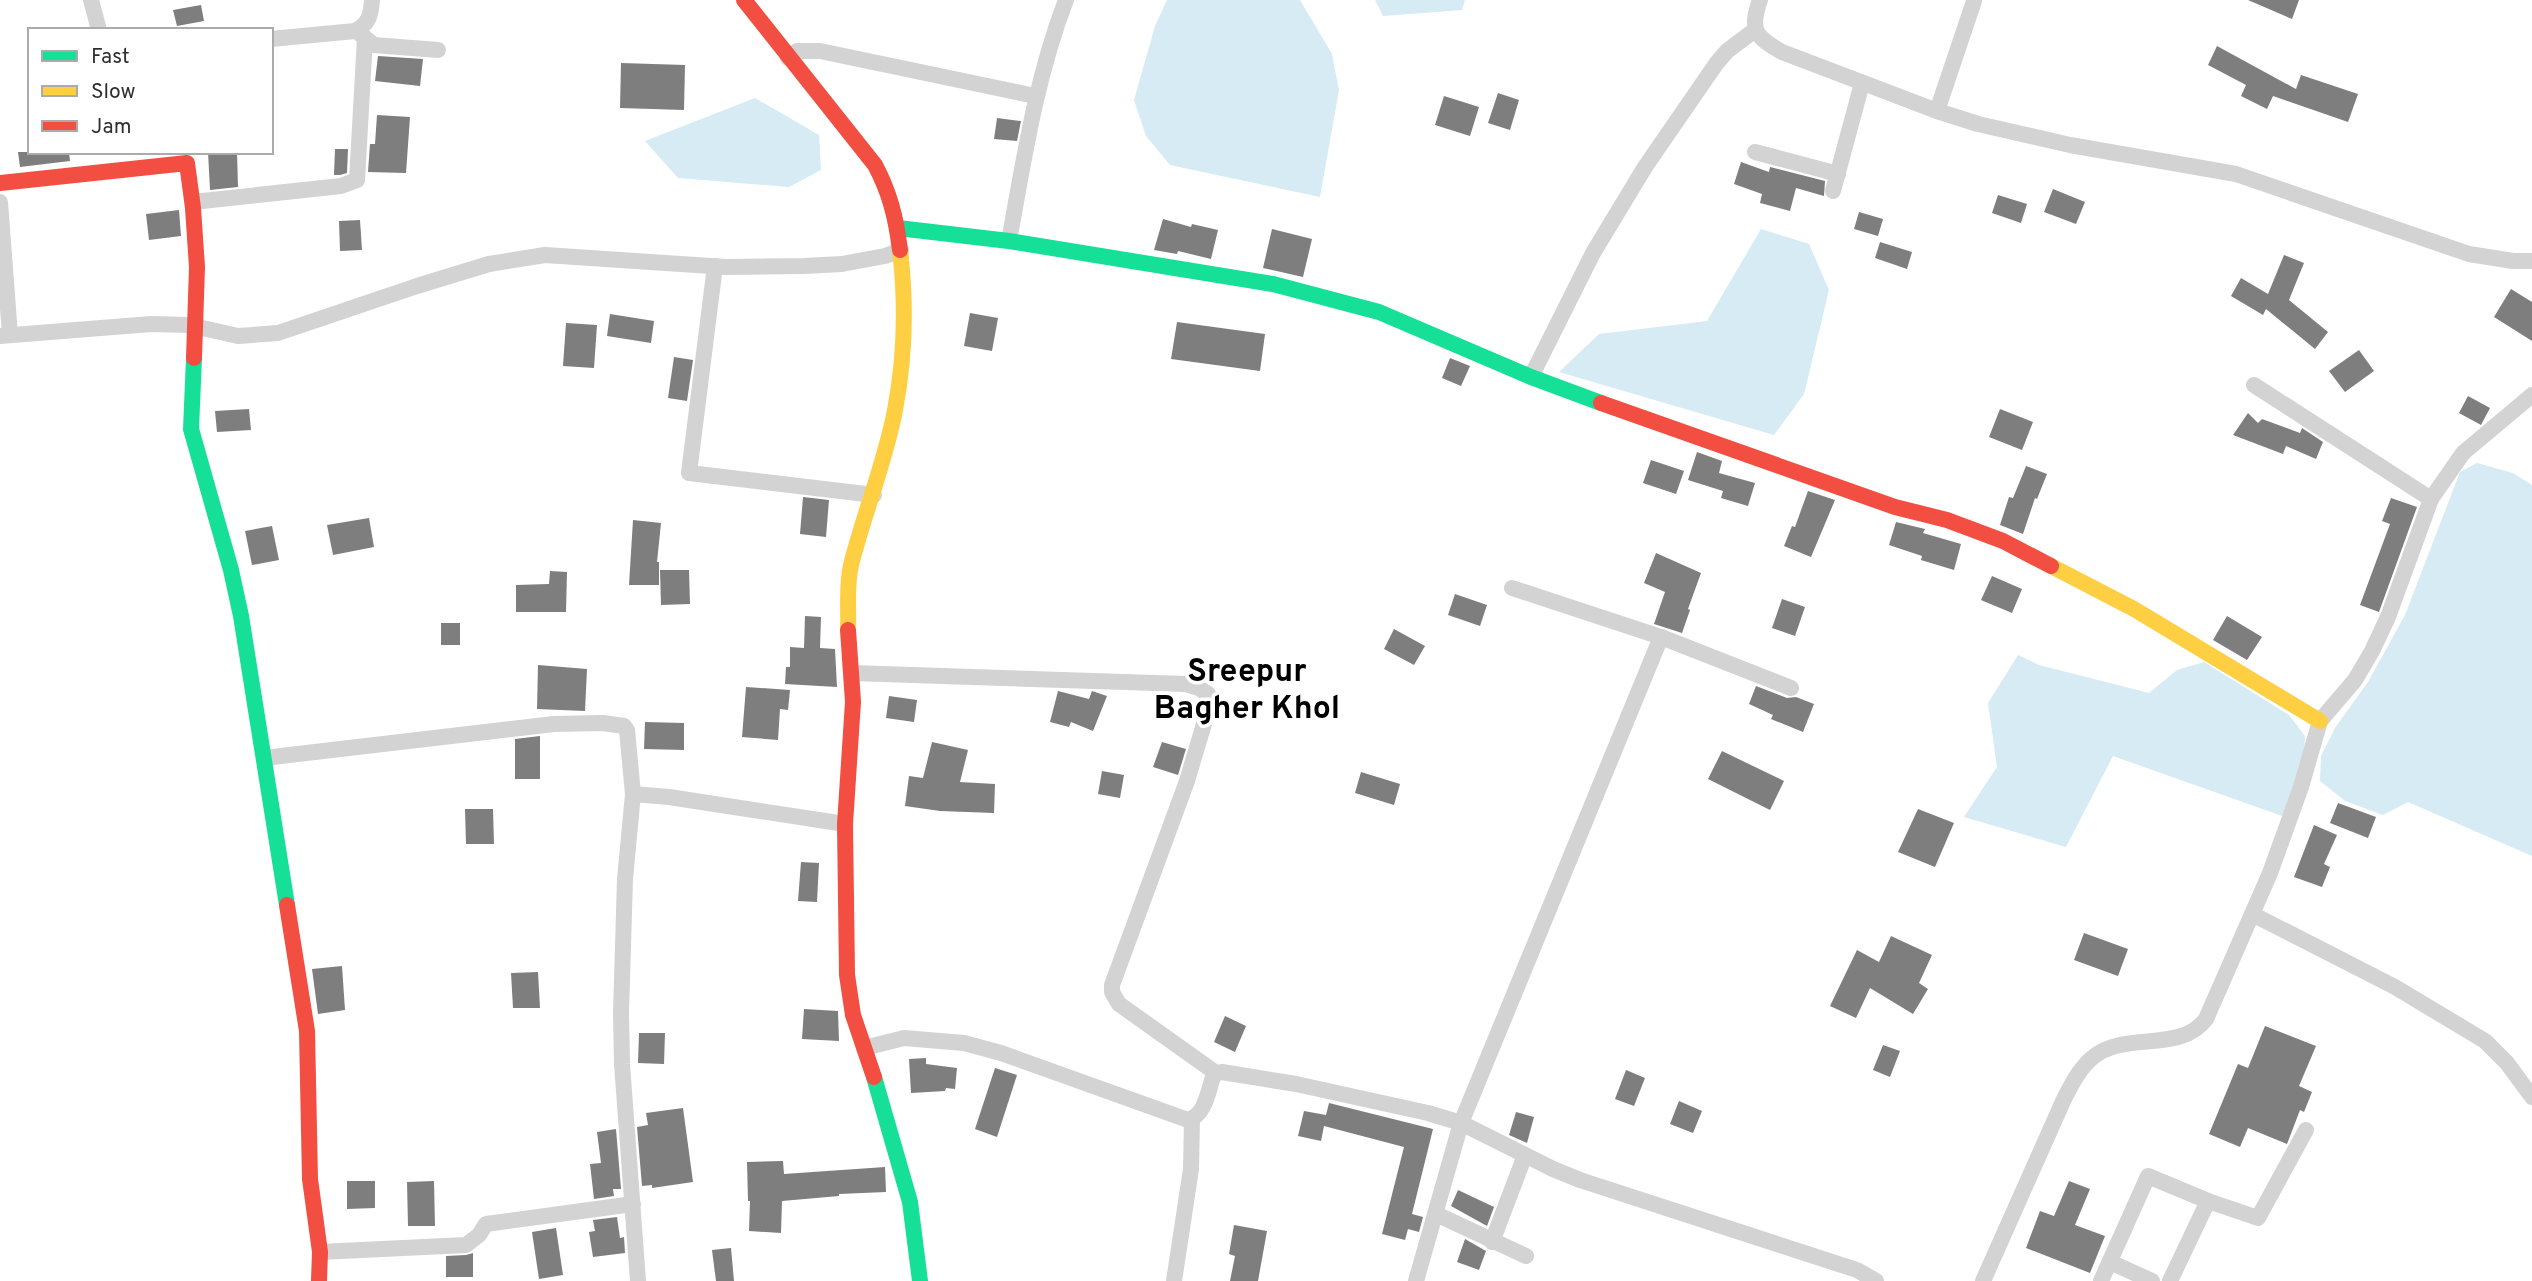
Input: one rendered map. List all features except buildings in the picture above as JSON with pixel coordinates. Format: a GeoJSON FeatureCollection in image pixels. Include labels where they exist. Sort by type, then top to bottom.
{"type":"FeatureCollection","features":[{"type":"Feature","properties":{"kind":"street"},"geometry":{"type":"LineString","coordinates":[[91,0],[98,28]]}},
{"type":"Feature","properties":{"kind":"street"},"geometry":{"type":"LineString","coordinates":[[193,202],[341,186],[358,180],[365,26],[370,19],[372,0]]}},
{"type":"Feature","properties":{"kind":"street"},"geometry":{"type":"LineString","coordinates":[[744,0],[875,165],[886,185],[898,228],[903,277],[900,377],[895,410],[849,584],[848,642],[852,673],[852,732],[845,824],[847,975],[853,1015],[886,1109],[911,1202],[920,1281]]}},
{"type":"Feature","properties":{"kind":"street"},"geometry":{"type":"LineString","coordinates":[[1009,241],[1035,96],[1050,41],[1066,0]]}},
{"type":"Feature","properties":{"kind":"street"},"geometry":{"type":"LineString","coordinates":[[1759,0],[1755,30],[1762,40],[1782,52],[1937,111],[1978,124],[2070,145],[2236,174],[2469,254],[2532,261]]}},
{"type":"Feature","properties":{"kind":"street"},"geometry":{"type":"LineString","coordinates":[[1937,111],[1974,1]]}},
{"type":"Feature","properties":{"kind":"street"},"geometry":{"type":"LineString","coordinates":[[1531,377],[1593,253],[1645,167],[1716,64],[1727,51],[1755,30]]}},
{"type":"Feature","properties":{"kind":"street"},"geometry":{"type":"LineString","coordinates":[[365,38],[371,83]]}},
{"type":"Feature","properties":{"kind":"street"},"geometry":{"type":"LineString","coordinates":[[273,39],[365,38],[438,50]]}},
{"type":"Feature","properties":{"kind":"street"},"geometry":{"type":"LineString","coordinates":[[788,58],[797,51],[820,51],[1035,96]]}},
{"type":"Feature","properties":{"kind":"street"},"geometry":{"type":"LineString","coordinates":[[1833,191],[1862,83]]}},
{"type":"Feature","properties":{"kind":"street"},"geometry":{"type":"LineString","coordinates":[[1755,152],[1838,174]]}},
{"type":"Feature","properties":{"kind":"street"},"geometry":{"type":"LineString","coordinates":[[0,183],[136,160],[188,158],[197,255],[191,429],[231,570],[249,659],[307,1031],[310,1179],[320,1252],[319,1281]]}},
{"type":"Feature","properties":{"kind":"street"},"geometry":{"type":"LineString","coordinates":[[0,202],[5,335],[151,324],[196,326],[238,336],[278,333],[489,264],[545,255],[715,266],[842,264],[901,250]]}},
{"type":"Feature","properties":{"kind":"street"},"geometry":{"type":"LineString","coordinates":[[898,228],[1009,241],[1214,274],[1336,299],[1417,326],[1531,377],[1857,494],[1973,528],[2003,541],[2134,609],[2320,721]]}},
{"type":"Feature","properties":{"kind":"street"},"geometry":{"type":"LineString","coordinates":[[715,266],[689,473],[874,495]]}},
{"type":"Feature","properties":{"kind":"street"},"geometry":{"type":"LineString","coordinates":[[2254,385],[2431,499]]}},
{"type":"Feature","properties":{"kind":"street"},"geometry":{"type":"LineString","coordinates":[[1983,1281],[2064,1099],[2078,1074],[2092,1058],[2107,1048],[2193,1033],[2206,1019],[2254,915],[2297,798],[2320,721],[2355,680],[2372,651],[2388,617],[2431,499],[2463,453],[2532,395]]}},
{"type":"Feature","properties":{"kind":"street"},"geometry":{"type":"LineString","coordinates":[[1512,588],[1661,638],[1791,688]]}},
{"type":"Feature","properties":{"kind":"street"},"geometry":{"type":"LineString","coordinates":[[1416,1281],[1461,1123],[1661,638]]}},
{"type":"Feature","properties":{"kind":"street"},"geometry":{"type":"LineString","coordinates":[[852,673],[1186,684],[1199,688],[1208,694],[1209,707],[1187,781],[1112,985],[1111,992],[1119,1004],[1216,1073],[1228,1072],[1333,1091],[1461,1123],[1525,1156],[1580,1180],[1857,1270],[1876,1281]]}},
{"type":"Feature","properties":{"kind":"street"},"geometry":{"type":"LineString","coordinates":[[264,758],[555,724],[603,723],[624,726],[627,730],[633,794],[625,879],[621,988],[622,1064],[638,1281]]}},
{"type":"Feature","properties":{"kind":"street"},"geometry":{"type":"LineString","coordinates":[[633,794],[845,824]]}},
{"type":"Feature","properties":{"kind":"street"},"geometry":{"type":"LineString","coordinates":[[2254,915],[2395,987],[2485,1041],[2507,1063],[2532,1097]]}},
{"type":"Feature","properties":{"kind":"street"},"geometry":{"type":"LineString","coordinates":[[864,1048],[904,1038],[964,1043],[1001,1053],[1161,1112],[1192,1119]]}},
{"type":"Feature","properties":{"kind":"street"},"geometry":{"type":"LineString","coordinates":[[1174,1281],[1190,1176],[1192,1119],[1201,1110],[1216,1073]]}},
{"type":"Feature","properties":{"kind":"street"},"geometry":{"type":"LineString","coordinates":[[2101,1281],[2148,1176],[2208,1201],[2259,1218],[2306,1130]]}},
{"type":"Feature","properties":{"kind":"street"},"geometry":{"type":"LineString","coordinates":[[1492,1242],[1525,1156]]}},
{"type":"Feature","properties":{"kind":"street"},"geometry":{"type":"LineString","coordinates":[[2170,1281],[2208,1201]]}},
{"type":"Feature","properties":{"kind":"street"},"geometry":{"type":"LineString","coordinates":[[320,1252],[466,1245],[479,1235],[486,1224],[633,1205]]}},
{"type":"Feature","properties":{"kind":"street"},"geometry":{"type":"LineString","coordinates":[[1436,1214],[1525,1256]]}},
{"type":"Feature","properties":{"kind":"street"},"geometry":{"type":"LineString","coordinates":[[2110,1262],[2152,1281]]}},
{"type":"Feature","properties":{"kind":"water"},"geometry":{"type":"Polygon","coordinates":[[[1167,0],[1300,0],[1332,54],[1339,90],[1320,197],[1170,165],[1146,136],[1134,100],[1155,26],[1167,0]]]}},
{"type":"Feature","properties":{"kind":"water"},"geometry":{"type":"Polygon","coordinates":[[[1375,0],[1465,0],[1462,10],[1383,16],[1375,0]]]}},
{"type":"Feature","properties":{"kind":"water"},"geometry":{"type":"Polygon","coordinates":[[[755,98],[819,135],[821,170],[789,187],[678,178],[645,141],[755,98]]]}},
{"type":"Feature","properties":{"kind":"water"},"geometry":{"type":"Polygon","coordinates":[[[1761,229],[1809,244],[1829,290],[1804,394],[1774,435],[1559,372],[1599,334],[1707,321],[1761,229]]]}},
{"type":"Feature","properties":{"kind":"water"},"geometry":{"type":"Polygon","coordinates":[[[2477,463],[2513,473],[2532,485],[2532,856],[2408,802],[2383,815],[2345,801],[2320,781],[2321,756],[2335,728],[2368,682],[2405,615],[2460,472],[2477,463]]]}},
{"type":"Feature","properties":{"kind":"water"},"geometry":{"type":"Polygon","coordinates":[[[2018,655],[2039,665],[2149,693],[2177,670],[2204,662],[2289,715],[2305,736],[2303,786],[2285,817],[2113,756],[2066,847],[1964,817],[1997,767],[1988,703],[2018,655]]]}},
{"type":"Feature","properties":{"kind":"traffic: fast"},"geometry":{"type":"LineString","coordinates":[[898,228],[1009,241],[1273,284],[1379,312],[1531,377],[1601,403]]}},
{"type":"Feature","properties":{"kind":"traffic: fast"},"geometry":{"type":"LineString","coordinates":[[194,358],[191,429],[231,570],[241,616],[287,905]]}},
{"type":"Feature","properties":{"kind":"traffic: fast"},"geometry":{"type":"LineString","coordinates":[[874,1077],[910,1202],[920,1281]]}},
{"type":"Feature","properties":{"kind":"traffic: slow"},"geometry":{"type":"LineString","coordinates":[[848,630],[849,573],[886,449],[901,370],[903,290],[900,250]]}},
{"type":"Feature","properties":{"kind":"traffic: slow"},"geometry":{"type":"LineString","coordinates":[[2051,566],[2134,609],[2320,721]]}},
{"type":"Feature","properties":{"kind":"traffic: jam"},"geometry":{"type":"LineString","coordinates":[[744,0],[875,165],[892,206],[900,250]]}},
{"type":"Feature","properties":{"kind":"traffic: jam"},"geometry":{"type":"LineString","coordinates":[[0,183],[187,163],[197,267],[194,358]]}},
{"type":"Feature","properties":{"kind":"traffic: jam"},"geometry":{"type":"LineString","coordinates":[[1601,403],[1895,507],[1947,520],[2003,541],[2051,566]]}},
{"type":"Feature","properties":{"kind":"traffic: jam"},"geometry":{"type":"LineString","coordinates":[[848,630],[853,702],[845,824],[847,975],[853,1015],[874,1077]]}},
{"type":"Feature","properties":{"kind":"traffic: jam"},"geometry":{"type":"LineString","coordinates":[[287,905],[307,1031],[310,1179],[320,1252],[319,1281]]}},
{"type":"Feature","properties":{"kind":"district","name":"Sreepur Bagher Khol"},"geometry":{"type":"Point","coordinates":[1247,692]}}]}
